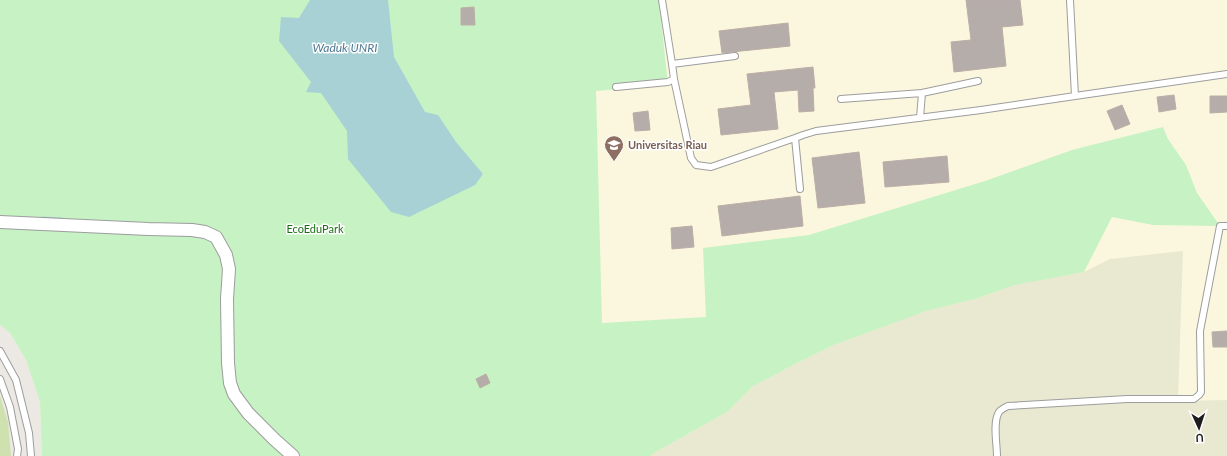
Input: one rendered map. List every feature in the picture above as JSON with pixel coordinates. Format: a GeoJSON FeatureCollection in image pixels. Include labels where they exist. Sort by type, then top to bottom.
{"type":"FeatureCollection","features":[{"type":"Feature","properties":{"kind":"street"},"geometry":{"type":"LineString","coordinates":[[0,222],[192,230],[205,232],[216,237],[226,255],[229,269],[227,299],[228,363],[230,382],[234,394],[248,413],[293,456]]}},
{"type":"Feature","properties":{"kind":"lane"},"geometry":{"type":"LineString","coordinates":[[662,0],[674,79],[691,158],[696,165],[711,167],[816,131],[980,110],[1227,74]]}},
{"type":"Feature","properties":{"kind":"lane"},"geometry":{"type":"LineString","coordinates":[[1070,0],[1075,96]]}},
{"type":"Feature","properties":{"kind":"lane"},"geometry":{"type":"LineString","coordinates":[[672,64],[735,56]]}},
{"type":"Feature","properties":{"kind":"lane"},"geometry":{"type":"LineString","coordinates":[[616,86],[663,83],[674,79]]}},
{"type":"Feature","properties":{"kind":"lane"},"geometry":{"type":"LineString","coordinates":[[841,99],[922,93],[978,81]]}},
{"type":"Feature","properties":{"kind":"lane"},"geometry":{"type":"LineString","coordinates":[[920,118],[922,93]]}},
{"type":"Feature","properties":{"kind":"lane"},"geometry":{"type":"LineString","coordinates":[[795,138],[800,189]]}},
{"type":"Feature","properties":{"kind":"lane"},"geometry":{"type":"LineString","coordinates":[[997,456],[996,424],[998,414],[1001,410],[1008,406],[1127,399],[1194,399],[1199,395],[1201,392],[1200,331],[1203,312],[1220,226],[1227,226]]}},
{"type":"Feature","properties":{"kind":"lane"},"geometry":{"type":"LineString","coordinates":[[0,351],[16,380],[29,433],[31,456]]}},
{"type":"Feature","properties":{"kind":"lane"},"geometry":{"type":"LineString","coordinates":[[0,379],[10,407],[18,456]]}},
{"type":"Feature","properties":{"kind":"shaded area","name":"EcoEduPark"},"geometry":{"type":"Polygon","coordinates":[[[0,0],[1227,0],[1227,456],[42,456],[40,402],[26,360],[10,333],[0,325],[0,0]]]}},
{"type":"Feature","properties":{"kind":"green space","name":"EcoEduPark"},"geometry":{"type":"Polygon","coordinates":[[[0,0],[659,0],[668,85],[596,91],[602,323],[706,317],[703,248],[809,235],[985,181],[1072,150],[1163,127],[1168,139],[1186,165],[1197,193],[1220,226],[1153,225],[1112,217],[1084,272],[1015,285],[975,299],[926,311],[834,345],[752,387],[727,412],[652,454],[651,456],[42,456],[40,402],[26,360],[10,333],[0,325],[0,0]]]}},
{"type":"Feature","properties":{"kind":"green space"},"geometry":{"type":"Polygon","coordinates":[[[1183,251],[1178,401],[1227,400],[1227,456],[651,456],[652,454],[727,412],[752,387],[834,345],[925,311],[975,299],[1015,285],[1084,272],[1110,259],[1183,251]]]}},
{"type":"Feature","properties":{"kind":"green space"},"geometry":{"type":"Polygon","coordinates":[[[0,396],[8,422],[11,456],[0,456],[0,396]]]}},
{"type":"Feature","properties":{"kind":"water","name":"Waduk UNRI"},"geometry":{"type":"Polygon","coordinates":[[[310,0],[388,0],[394,57],[425,112],[438,115],[456,142],[483,174],[475,185],[409,217],[391,212],[348,159],[347,131],[321,93],[306,92],[311,82],[279,41],[281,17],[299,18],[310,0]]]}},
{"type":"Feature","properties":{"kind":"building"},"geometry":{"type":"Polygon","coordinates":[[[966,0],[1020,0],[1023,25],[1002,27],[1006,66],[954,72],[951,42],[971,40],[966,0]]]}},
{"type":"Feature","properties":{"kind":"building"},"geometry":{"type":"Polygon","coordinates":[[[474,7],[475,25],[461,25],[461,8],[474,7]]]}},
{"type":"Feature","properties":{"kind":"building"},"geometry":{"type":"Polygon","coordinates":[[[788,23],[790,46],[722,53],[719,31],[788,23]]]}},
{"type":"Feature","properties":{"kind":"building"},"geometry":{"type":"Polygon","coordinates":[[[813,67],[815,88],[813,88],[814,111],[799,112],[798,90],[774,92],[778,129],[721,135],[718,109],[751,105],[747,74],[813,67]]]}},
{"type":"Feature","properties":{"kind":"building"},"geometry":{"type":"Polygon","coordinates":[[[1174,95],[1176,109],[1159,112],[1157,97],[1174,95]]]}},
{"type":"Feature","properties":{"kind":"building"},"geometry":{"type":"Polygon","coordinates":[[[1210,96],[1227,96],[1227,112],[1210,113],[1210,96]]]}},
{"type":"Feature","properties":{"kind":"building"},"geometry":{"type":"Polygon","coordinates":[[[1122,105],[1130,124],[1115,130],[1107,111],[1122,105]]]}},
{"type":"Feature","properties":{"kind":"building"},"geometry":{"type":"Polygon","coordinates":[[[648,111],[650,130],[635,131],[633,113],[648,111]]]}},
{"type":"Feature","properties":{"kind":"building"},"geometry":{"type":"Polygon","coordinates":[[[859,152],[865,203],[818,208],[812,158],[859,152]]]}},
{"type":"Feature","properties":{"kind":"building"},"geometry":{"type":"Polygon","coordinates":[[[947,156],[949,182],[885,187],[883,162],[947,156]]]}},
{"type":"Feature","properties":{"kind":"building"},"geometry":{"type":"Polygon","coordinates":[[[800,196],[803,226],[722,236],[718,206],[800,196]]]}},
{"type":"Feature","properties":{"kind":"building"},"geometry":{"type":"Polygon","coordinates":[[[692,226],[694,247],[672,249],[671,228],[692,226]]]}},
{"type":"Feature","properties":{"kind":"building"},"geometry":{"type":"Polygon","coordinates":[[[1227,331],[1227,347],[1213,347],[1212,332],[1227,331]]]}},
{"type":"Feature","properties":{"kind":"building"},"geometry":{"type":"Polygon","coordinates":[[[486,374],[490,383],[480,388],[476,379],[486,374]]]}},
{"type":"Feature","properties":{"kind":"waterway"},"geometry":{"type":"LineString","coordinates":[[42,218],[62,219]]}},
{"type":"Feature","properties":{"kind":"place","name":"Universitas Riau"},"geometry":{"type":"Point","coordinates":[614,162]}}]}
